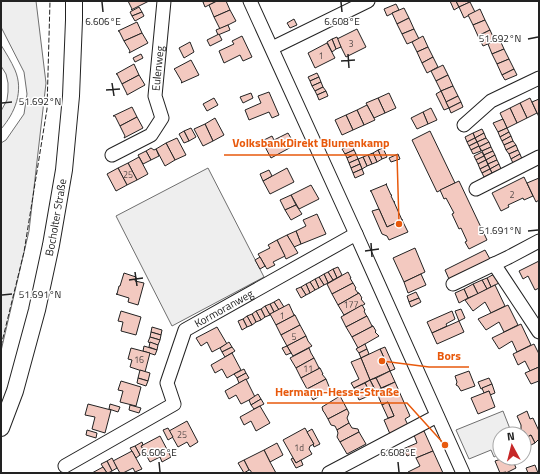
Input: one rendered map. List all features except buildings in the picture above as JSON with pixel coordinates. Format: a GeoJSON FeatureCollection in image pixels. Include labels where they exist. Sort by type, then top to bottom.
{"type":"FeatureCollection","features":[{"type":"Feature","properties":{"kind":"main road","name":"Bocholter Straße"},"geometry":{"type":"LineString","coordinates":[[1,428],[15,391],[37,310],[64,170],[72,96],[74,1]]}},
{"type":"Feature","properties":{"kind":"street","name":"Eulenweg"},"geometry":{"type":"LineString","coordinates":[[112,155],[151,135],[162,118],[155,96],[164,1]]}},
{"type":"Feature","properties":{"kind":"street"},"geometry":{"type":"LineString","coordinates":[[250,1],[464,473]]}},
{"type":"Feature","properties":{"kind":"street"},"geometry":{"type":"LineString","coordinates":[[272,48],[368,1]]}},
{"type":"Feature","properties":{"kind":"street"},"geometry":{"type":"LineString","coordinates":[[464,125],[491,101],[539,78]]}},
{"type":"Feature","properties":{"kind":"street"},"geometry":{"type":"LineString","coordinates":[[476,189],[539,157]]}},
{"type":"Feature","properties":{"kind":"street","name":"Kormoranweg"},"geometry":{"type":"LineString","coordinates":[[65,466],[174,404],[167,383],[185,330],[356,234]]}},
{"type":"Feature","properties":{"kind":"street"},"geometry":{"type":"LineString","coordinates":[[453,284],[538,244]]}},
{"type":"Feature","properties":{"kind":"street"},"geometry":{"type":"LineString","coordinates":[[494,264],[539,332]]}},
{"type":"Feature","properties":{"kind":"street"},"geometry":{"type":"LineString","coordinates":[[329,473],[438,416]]}},
{"type":"Feature","properties":{"kind":"shaded area"},"geometry":{"type":"Polygon","coordinates":[[[1,1],[36,1],[46,83],[29,231],[1,351],[1,143],[6,140],[24,114],[27,94],[24,72],[1,27],[1,1]]]}},
{"type":"Feature","properties":{"kind":"shaded area"},"geometry":{"type":"Polygon","coordinates":[[[1,45],[15,70],[19,86],[17,101],[14,109],[1,129],[1,111],[7,100],[8,83],[6,74],[1,66],[1,45]]]}},
{"type":"Feature","properties":{"kind":"shaded area"},"geometry":{"type":"Polygon","coordinates":[[[208,168],[264,277],[172,326],[116,216],[208,168]]]}},
{"type":"Feature","properties":{"kind":"shaded area"},"geometry":{"type":"Polygon","coordinates":[[[503,411],[509,426],[492,426],[492,452],[491,450],[469,459],[456,430],[503,411]]]}},
{"type":"Feature","properties":{"kind":"fence"},"geometry":{"type":"LineString","coordinates":[[1,346],[24,252],[47,109],[50,1]]}},
{"type":"Feature","properties":{"kind":"place","name":"VolksbankDirekt Blumenkamp"},"geometry":{"type":"Point","coordinates":[399,224]}},
{"type":"Feature","properties":{"kind":"place","name":"Bors"},"geometry":{"type":"Point","coordinates":[382,361]}},
{"type":"Feature","properties":{"kind":"place","name":"Hermann-Hesse-Straße"},"geometry":{"type":"Point","coordinates":[445,445]}}]}
